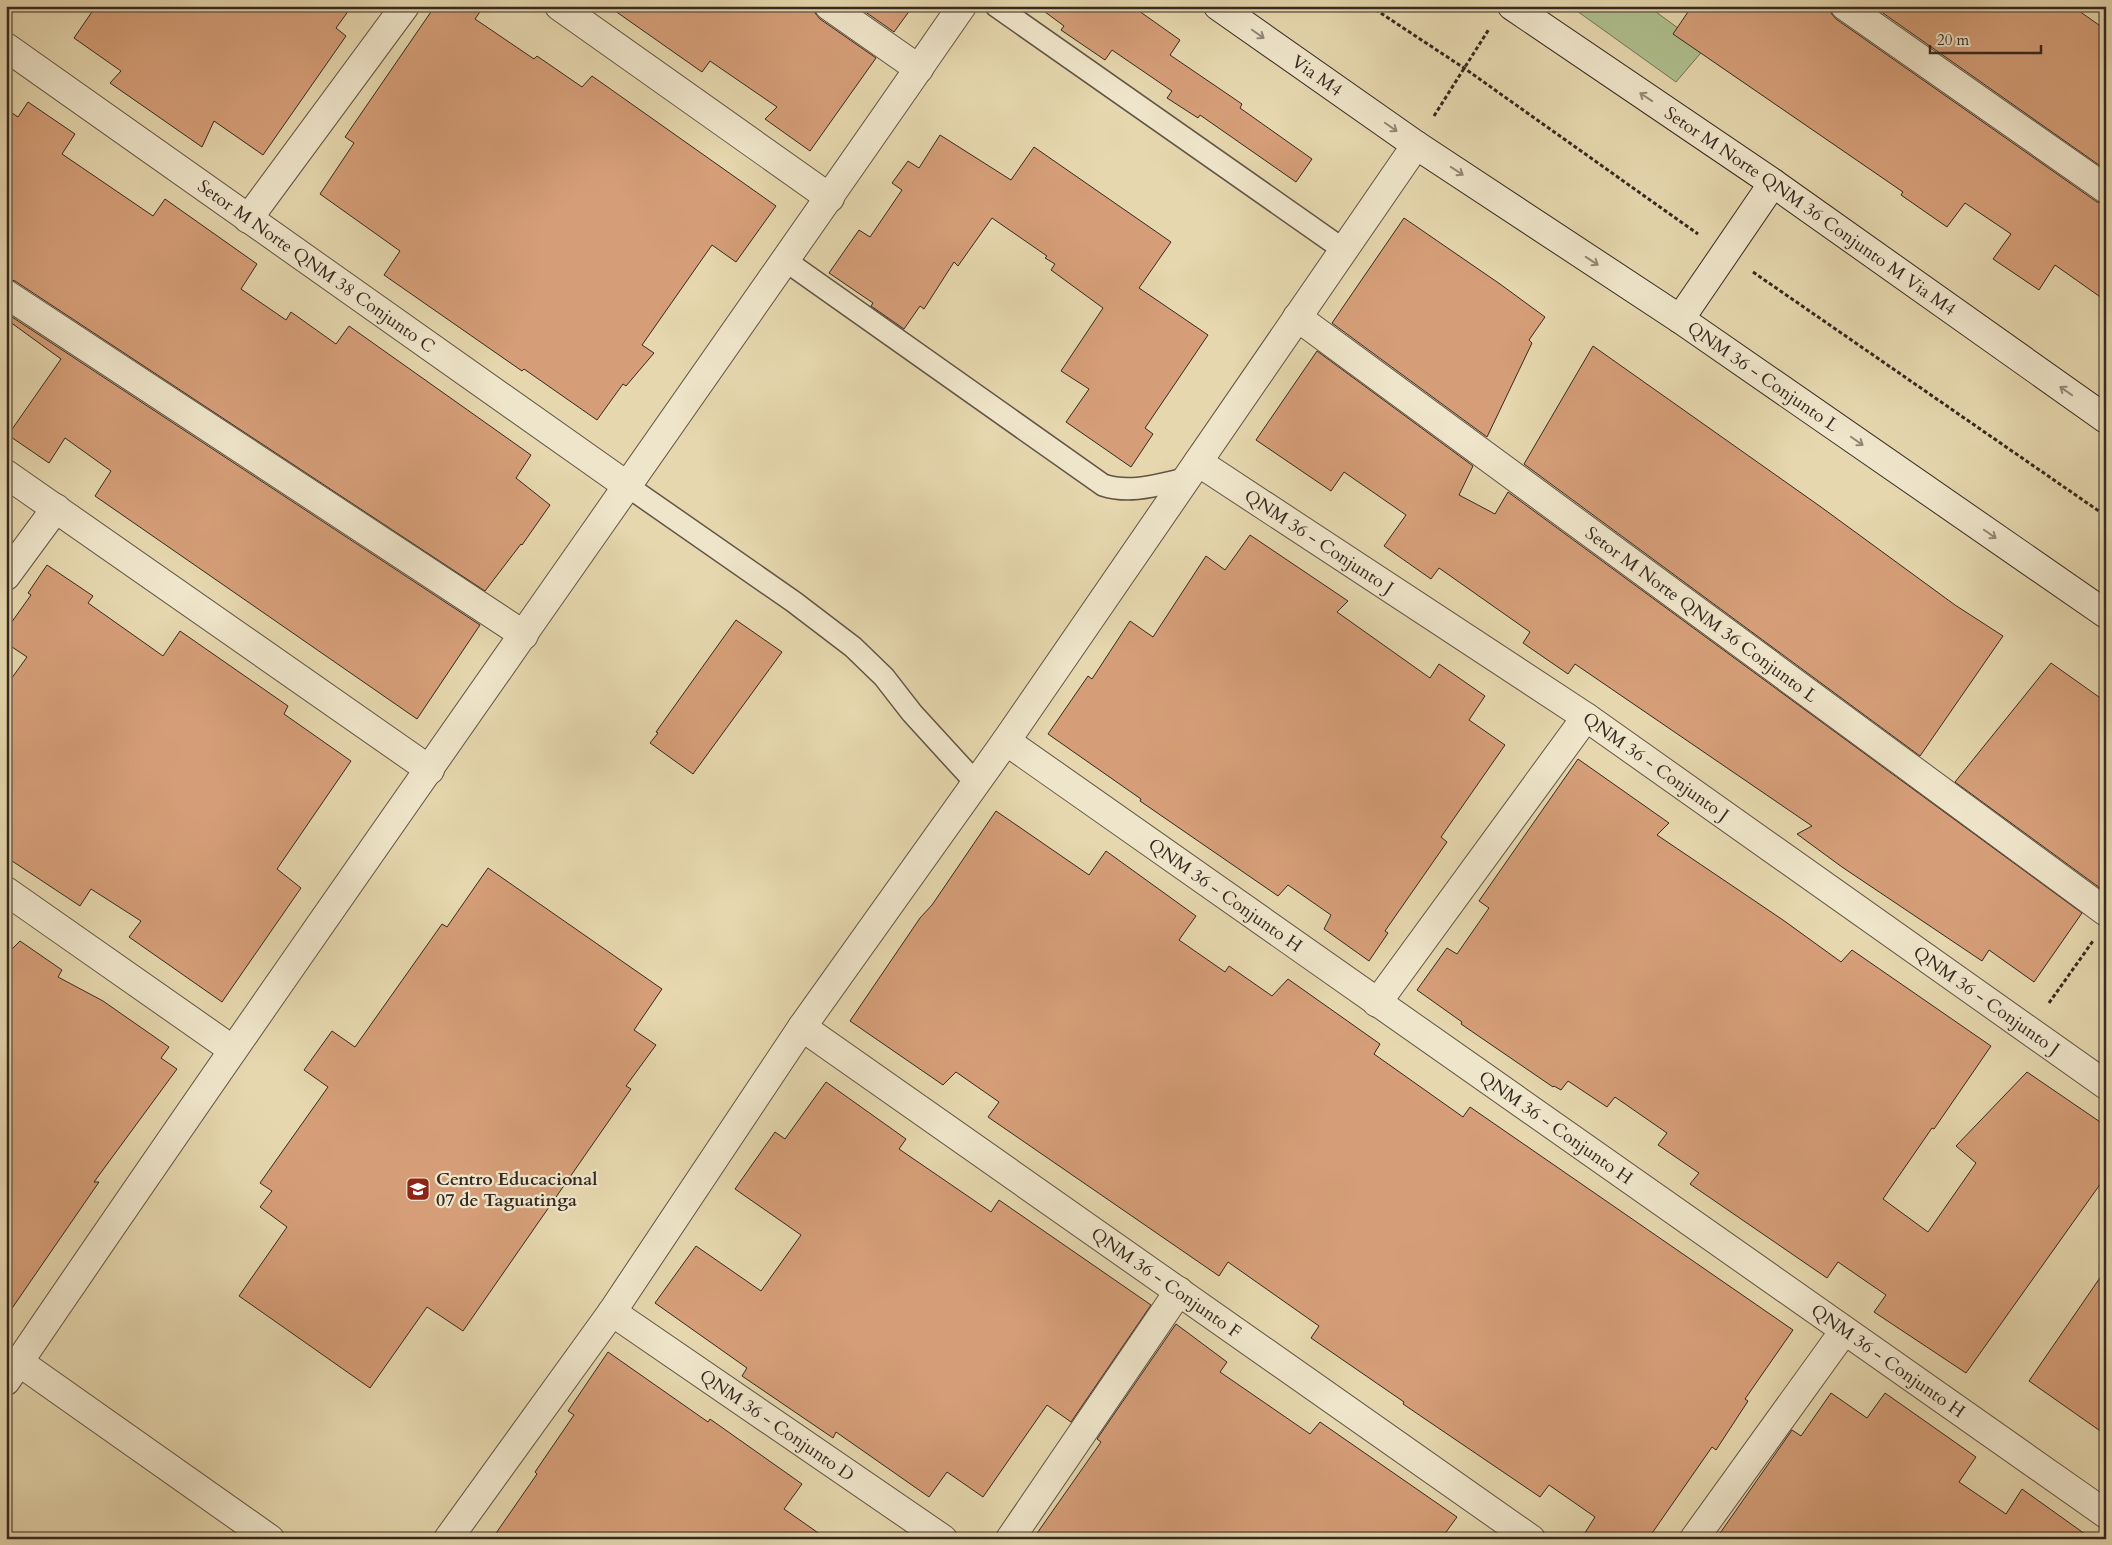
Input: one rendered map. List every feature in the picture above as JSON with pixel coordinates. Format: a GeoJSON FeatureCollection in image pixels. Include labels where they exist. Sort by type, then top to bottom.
{"type":"FeatureCollection","features":[{"type":"Feature","properties":{"kind":"street"},"geometry":{"type":"LineString","coordinates":[[248,219],[405,6]]}},
{"type":"Feature","properties":{"kind":"street"},"geometry":{"type":"LineString","coordinates":[[559,6],[830,198]]}},
{"type":"Feature","properties":{"kind":"street"},"geometry":{"type":"LineString","coordinates":[[829,6],[919,68]]}},
{"type":"Feature","properties":{"kind":"street"},"geometry":{"type":"LineString","coordinates":[[270,1539],[12,1371],[626,485],[786,261],[962,6]]}},
{"type":"Feature","properties":{"kind":"street","name":"Via M4"},"geometry":{"type":"LineString","coordinates":[[1218,6],[1416,144]]}},
{"type":"Feature","properties":{"kind":"street"},"geometry":{"type":"LineString","coordinates":[[1845,6],[2106,189]]}},
{"type":"Feature","properties":{"kind":"street","name":"Setor M Norte QNM 36 Conjunto M Via M4"},"geometry":{"type":"LineString","coordinates":[[1503,14],[1773,184],[2106,419]]}},
{"type":"Feature","properties":{"kind":"street","name":"Setor M Norte QNM 38 Conjunto C"},"geometry":{"type":"LineString","coordinates":[[6,47],[626,485]]}},
{"type":"Feature","properties":{"kind":"street"},"geometry":{"type":"LineString","coordinates":[[448,1539],[612,1312],[802,1027],[1006,741],[1416,144]]}},
{"type":"Feature","properties":{"kind":"street","name":"QNM 36 - Conjunto L"},"geometry":{"type":"LineString","coordinates":[[1416,144],[1680,319],[2106,614]]}},
{"type":"Feature","properties":{"kind":"street"},"geometry":{"type":"LineString","coordinates":[[1680,319],[1773,184]]}},
{"type":"Feature","properties":{"kind":"street"},"geometry":{"type":"LineString","coordinates":[[6,294],[524,634]]}},
{"type":"Feature","properties":{"kind":"street","name":"Setor M Norte QNM 36 Conjunto L"},"geometry":{"type":"LineString","coordinates":[[1297,317],[2106,912]]}},
{"type":"Feature","properties":{"kind":"street","name":"QNM 36 - Conjunto J"},"geometry":{"type":"LineString","coordinates":[[1191,470],[1586,717],[2106,1085]]}},
{"type":"Feature","properties":{"kind":"street"},"geometry":{"type":"LineString","coordinates":[[6,474],[430,770]]}},
{"type":"Feature","properties":{"kind":"street"},"geometry":{"type":"LineString","coordinates":[[6,576],[56,508]]}},
{"type":"Feature","properties":{"kind":"street"},"geometry":{"type":"LineString","coordinates":[[1377,1003],[1586,717]]}},
{"type":"Feature","properties":{"kind":"street","name":"QNM 36 - Conjunto H"},"geometry":{"type":"LineString","coordinates":[[1006,741],[2106,1514]]}},
{"type":"Feature","properties":{"kind":"street"},"geometry":{"type":"LineString","coordinates":[[6,891],[233,1050]]}},
{"type":"Feature","properties":{"kind":"street","name":"QNM 36 - Conjunto F"},"geometry":{"type":"LineString","coordinates":[[802,1027],[1531,1539]]}},
{"type":"Feature","properties":{"kind":"street"},"geometry":{"type":"LineString","coordinates":[[1010,1539],[1179,1291]]}},
{"type":"Feature","properties":{"kind":"street","name":"QNM 36 - Conjunto D"},"geometry":{"type":"LineString","coordinates":[[612,1312],[943,1539]]}},
{"type":"Feature","properties":{"kind":"street"},"geometry":{"type":"LineString","coordinates":[[1694,1539],[1844,1331]]}},
{"type":"Feature","properties":{"kind":"lane"},"geometry":{"type":"LineString","coordinates":[[996,6],[1344,250]]}},
{"type":"Feature","properties":{"kind":"lane"},"geometry":{"type":"LineString","coordinates":[[786,261],[1103,485],[1132,490],[1191,470]]}},
{"type":"Feature","properties":{"kind":"lane"},"geometry":{"type":"LineString","coordinates":[[626,485],[794,602],[853,648],[884,676],[912,713],[976,783]]}},
{"type":"Feature","properties":{"kind":"path"},"geometry":{"type":"LineString","coordinates":[[1416,144],[1503,14]]}},
{"type":"Feature","properties":{"kind":"path"},"geometry":{"type":"LineString","coordinates":[[2030,1030],[2095,938]]}},
{"type":"Feature","properties":{"kind":"green space"},"geometry":{"type":"Polygon","coordinates":[[[1570,6],[1648,6],[1705,48],[1676,82],[1570,6]]]}},
{"type":"Feature","properties":{"kind":"building"},"geometry":{"type":"Polygon","coordinates":[[[96,6],[352,6],[336,28],[346,36],[263,155],[214,121],[202,147],[110,83],[121,71],[74,38],[96,6]]]}},
{"type":"Feature","properties":{"kind":"building"},"geometry":{"type":"Polygon","coordinates":[[[435,6],[484,6],[475,19],[534,59],[537,56],[582,87],[592,76],[776,206],[736,262],[712,245],[642,345],[654,353],[626,386],[623,384],[597,420],[524,369],[522,371],[384,275],[400,251],[320,194],[354,143],[345,137],[435,6]]]}},
{"type":"Feature","properties":{"kind":"building"},"geometry":{"type":"Polygon","coordinates":[[[608,6],[814,6],[815,13],[820,19],[876,58],[810,151],[765,119],[777,107],[710,61],[702,72],[608,6]]]}},
{"type":"Feature","properties":{"kind":"building"},"geometry":{"type":"Polygon","coordinates":[[[857,6],[913,6],[894,32],[857,6]]]}},
{"type":"Feature","properties":{"kind":"building"},"geometry":{"type":"Polygon","coordinates":[[[1037,6],[1132,6],[1180,40],[1170,55],[1242,104],[1240,108],[1312,159],[1296,182],[1200,115],[1198,118],[1167,98],[1172,91],[1112,50],[1105,60],[1061,30],[1064,26],[1037,6]]]}},
{"type":"Feature","properties":{"kind":"building"},"geometry":{"type":"Polygon","coordinates":[[[1692,6],[1830,6],[1831,13],[1836,19],[2097,202],[2106,204],[2106,301],[2055,265],[2039,290],[1993,259],[2011,234],[1965,203],[1947,227],[1901,195],[1903,192],[1673,34],[1692,6]]]}},
{"type":"Feature","properties":{"kind":"building"},"geometry":{"type":"Polygon","coordinates":[[[1873,6],[2072,6],[2106,30],[2106,170],[1873,6]]]}},
{"type":"Feature","properties":{"kind":"building"},"geometry":{"type":"Polygon","coordinates":[[[28,102],[75,134],[62,154],[153,216],[165,199],[257,264],[241,289],[286,320],[291,312],[336,344],[349,326],[531,455],[516,478],[550,505],[522,545],[485,591],[15,281],[6,278],[6,109],[18,117],[28,102]]]}},
{"type":"Feature","properties":{"kind":"building"},"geometry":{"type":"Polygon","coordinates":[[[940,135],[1011,180],[1034,147],[1171,242],[1139,288],[1208,335],[1145,428],[1153,434],[1131,467],[1066,422],[1089,389],[1061,371],[1103,308],[1051,270],[1055,264],[1045,258],[1047,256],[992,218],[958,266],[954,262],[924,309],[920,306],[904,329],[871,306],[873,303],[829,273],[859,230],[870,237],[902,190],[892,183],[908,161],[919,168],[940,135]]]}},
{"type":"Feature","properties":{"kind":"building"},"geometry":{"type":"Polygon","coordinates":[[[1404,218],[1545,317],[1529,340],[1532,343],[1487,437],[1332,323],[1404,218]]]}},
{"type":"Feature","properties":{"kind":"building"},"geometry":{"type":"Polygon","coordinates":[[[6,313],[480,625],[417,719],[95,496],[111,471],[65,438],[49,463],[8,435],[61,359],[6,319],[6,313]]]}},
{"type":"Feature","properties":{"kind":"building"},"geometry":{"type":"Polygon","coordinates":[[[1593,346],[1821,507],[1955,605],[2003,636],[1920,756],[1524,464],[1593,346]]]}},
{"type":"Feature","properties":{"kind":"building"},"geometry":{"type":"Polygon","coordinates":[[[1317,351],[1473,466],[1459,495],[1495,514],[1508,492],[2082,913],[2034,982],[1989,950],[1982,961],[1842,867],[1797,834],[1812,826],[1575,664],[1568,674],[1523,643],[1530,632],[1439,568],[1431,579],[1384,546],[1406,515],[1344,472],[1331,491],[1256,440],[1317,351]]]}},
{"type":"Feature","properties":{"kind":"building"},"geometry":{"type":"Polygon","coordinates":[[[1250,535],[1348,601],[1337,612],[1430,678],[1439,664],[1485,696],[1469,720],[1505,745],[1441,837],[1447,842],[1385,931],[1388,933],[1369,961],[1324,929],[1331,915],[1288,885],[1278,896],[1140,801],[1141,799],[1048,734],[1088,676],[1092,679],[1130,621],[1153,637],[1206,556],[1225,570],[1250,535]]]}},
{"type":"Feature","properties":{"kind":"building"},"geometry":{"type":"Polygon","coordinates":[[[47,565],[93,596],[88,603],[163,656],[180,631],[288,706],[284,714],[351,761],[277,869],[301,888],[222,1002],[129,937],[141,921],[91,889],[80,906],[6,857],[6,686],[27,657],[6,643],[6,630],[31,595],[28,593],[47,565]]]}},
{"type":"Feature","properties":{"kind":"building"},"geometry":{"type":"Polygon","coordinates":[[[736,620],[782,652],[693,774],[650,743],[736,620]]]}},
{"type":"Feature","properties":{"kind":"building"},"geometry":{"type":"Polygon","coordinates":[[[2051,663],[2106,702],[2106,879],[2100,888],[1955,782],[2051,663]]]}},
{"type":"Feature","properties":{"kind":"building"},"geometry":{"type":"Polygon","coordinates":[[[1578,759],[1669,823],[1657,835],[1783,920],[1841,962],[1852,950],[1991,1046],[1883,1199],[1928,1232],[1976,1163],[1956,1146],[2027,1072],[2106,1126],[2106,1176],[1966,1373],[1874,1312],[1886,1295],[1838,1262],[1827,1278],[1690,1184],[1699,1173],[1658,1145],[1667,1133],[1615,1097],[1607,1107],[1568,1081],[1561,1090],[1553,1087],[1461,1024],[1462,1022],[1417,990],[1447,948],[1457,954],[1489,908],[1479,901],[1578,759]]]}},
{"type":"Feature","properties":{"kind":"building"},"geometry":{"type":"Polygon","coordinates":[[[996,811],[1089,875],[1106,851],[1196,916],[1179,940],[1225,972],[1229,966],[1272,996],[1288,979],[1380,1044],[1374,1054],[1463,1117],[1470,1107],[1793,1330],[1745,1399],[1748,1401],[1716,1450],[1712,1447],[1648,1539],[1581,1539],[1595,1517],[1549,1485],[1540,1497],[1403,1404],[1404,1402],[1311,1338],[1319,1326],[1228,1262],[1219,1276],[988,1117],[999,1102],[956,1072],[943,1085],[850,1021],[996,811]]]}},
{"type":"Feature","properties":{"kind":"building"},"geometry":{"type":"Polygon","coordinates":[[[488,868],[662,989],[634,1030],[656,1045],[626,1086],[631,1089],[463,1331],[427,1307],[370,1388],[239,1296],[287,1227],[260,1207],[272,1191],[260,1183],[328,1087],[304,1070],[332,1031],[355,1047],[442,924],[447,927],[488,868]]]}},
{"type":"Feature","properties":{"kind":"building"},"geometry":{"type":"Polygon","coordinates":[[[20,941],[62,970],[58,977],[103,1001],[169,1047],[161,1058],[177,1069],[94,1182],[99,1182],[6,1317],[6,955],[20,941]]]}},
{"type":"Feature","properties":{"kind":"building"},"geometry":{"type":"Polygon","coordinates":[[[826,1082],[906,1139],[899,1149],[991,1212],[999,1200],[1151,1305],[1071,1422],[1047,1405],[983,1497],[947,1472],[929,1497],[836,1432],[833,1438],[742,1376],[747,1368],[655,1303],[696,1246],[761,1291],[801,1235],[735,1189],[775,1132],[785,1139],[826,1082]]]}},
{"type":"Feature","properties":{"kind":"building"},"geometry":{"type":"Polygon","coordinates":[[[2106,1269],[2106,1435],[2029,1381],[2106,1269]]]}},
{"type":"Feature","properties":{"kind":"building"},"geometry":{"type":"Polygon","coordinates":[[[1176,1324],[1227,1362],[1220,1372],[1310,1434],[1320,1422],[1457,1517],[1441,1539],[1033,1539],[1101,1442],[1097,1439],[1176,1324]]]}},
{"type":"Feature","properties":{"kind":"building"},"geometry":{"type":"Polygon","coordinates":[[[608,1352],[708,1422],[710,1419],[802,1484],[784,1509],[827,1539],[492,1539],[537,1474],[535,1472],[574,1415],[568,1411],[608,1352]]]}},
{"type":"Feature","properties":{"kind":"building"},"geometry":{"type":"Polygon","coordinates":[[[1831,1393],[1867,1418],[1885,1393],[1976,1457],[1959,1482],[2006,1514],[2022,1489],[2092,1539],[1716,1539],[1792,1430],[1801,1436],[1831,1393]]]}},
{"type":"Feature","properties":{"kind":"place","name":"Centro Educacional 07 de Taguatinga"},"geometry":{"type":"Point","coordinates":[418,1189]}}]}
